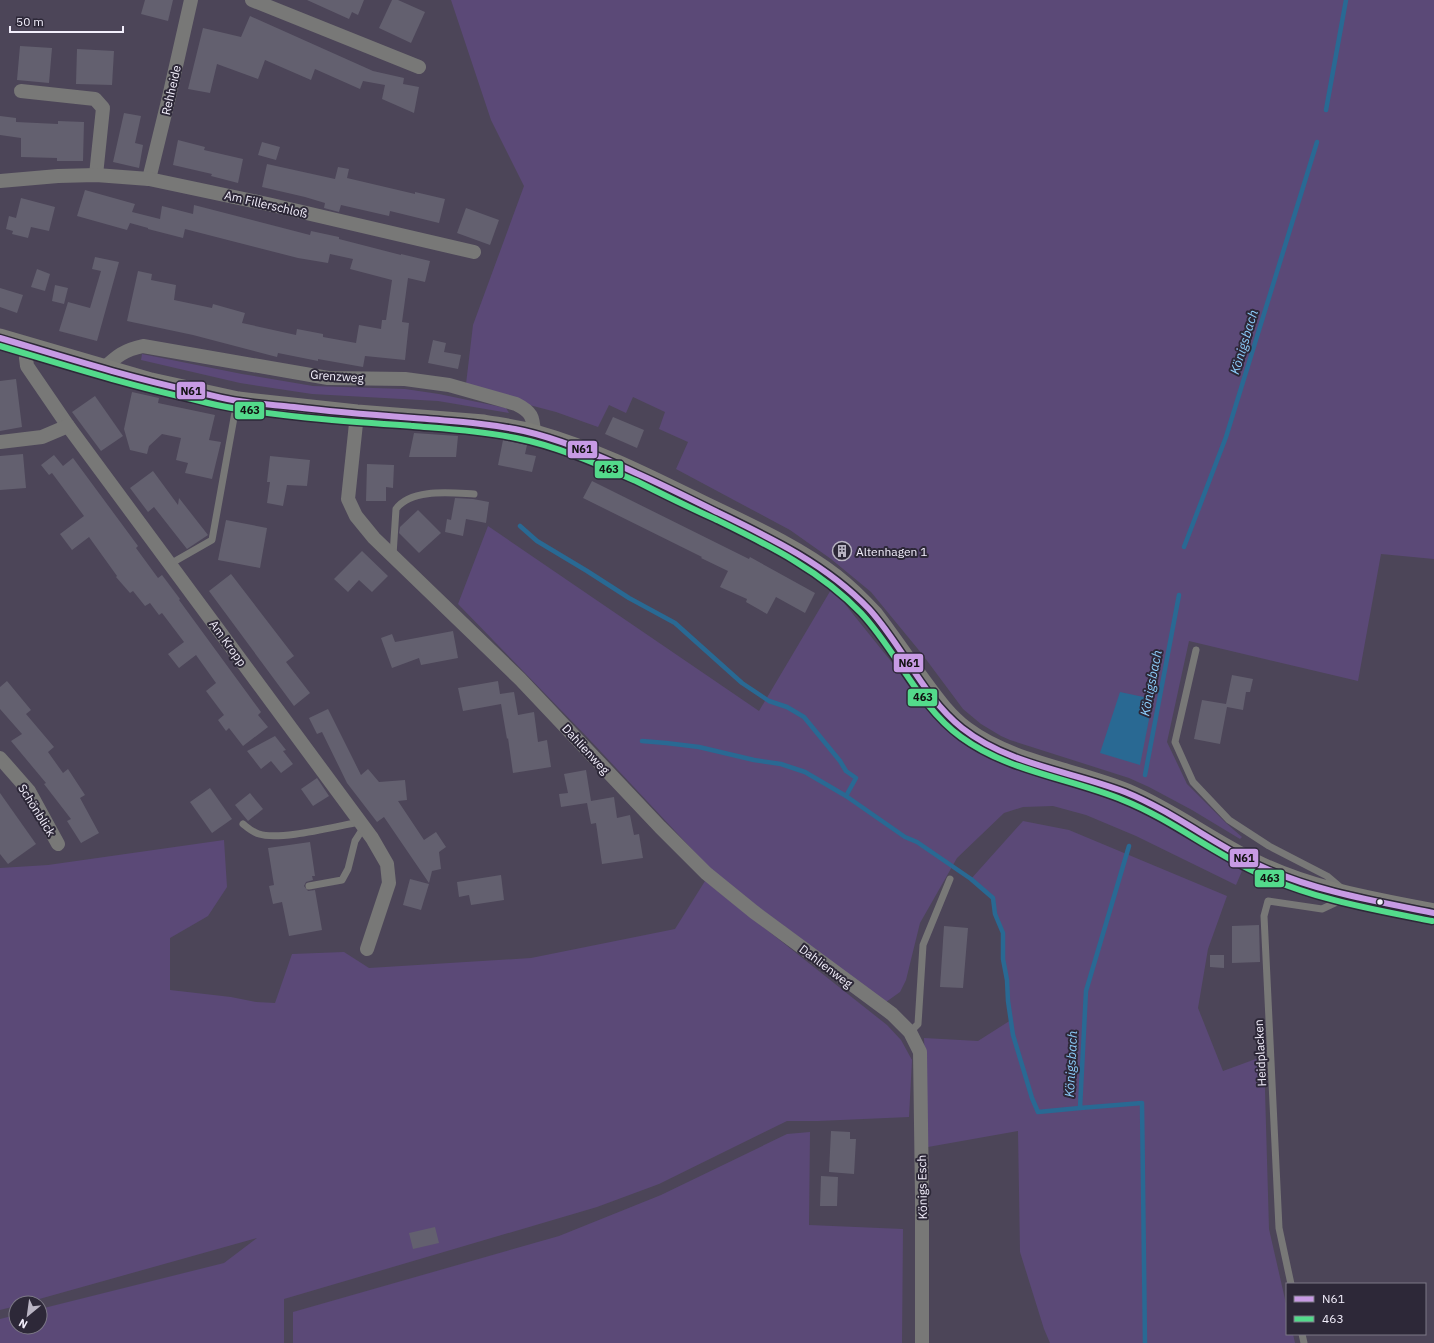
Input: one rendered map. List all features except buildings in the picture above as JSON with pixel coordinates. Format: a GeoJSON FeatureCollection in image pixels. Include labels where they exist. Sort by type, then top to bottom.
{"type":"FeatureCollection","features":[{"type":"Feature","properties":{"kind":"main road"},"geometry":{"type":"LineString","coordinates":[[0,338],[103,369],[195,393],[238,401],[357,414],[484,424],[534,433],[569,444],[616,463],[785,546],[822,569],[844,586],[874,615],[946,713],[966,732],[987,744],[1018,757],[1094,781],[1128,794],[1180,820],[1254,864],[1275,873],[1340,893],[1434,913]]}},
{"type":"Feature","properties":{"kind":"street","name":"Rehheide"},"geometry":{"type":"LineString","coordinates":[[149,179],[170,97],[191,0]]}},
{"type":"Feature","properties":{"kind":"street"},"geometry":{"type":"LineString","coordinates":[[252,0],[419,67]]}},
{"type":"Feature","properties":{"kind":"street"},"geometry":{"type":"LineString","coordinates":[[21,91],[95,99],[103,108],[96,175]]}},
{"type":"Feature","properties":{"kind":"street","name":"Am Fillerschloß"},"geometry":{"type":"LineString","coordinates":[[0,181],[58,176],[96,175],[149,179],[272,205],[474,252]]}},
{"type":"Feature","properties":{"kind":"street","name":"Grenzweg"},"geometry":{"type":"LineString","coordinates":[[103,369],[129,349],[143,346],[328,378],[405,379],[449,385],[516,404],[530,412],[533,420],[534,433]]}},
{"type":"Feature","properties":{"kind":"street","name":"Am Kropp"},"geometry":{"type":"LineString","coordinates":[[29,347],[26,358],[27,366],[68,426],[362,824],[387,864],[389,883],[367,949]]}},
{"type":"Feature","properties":{"kind":"street","name":"Dahlienweg"},"geometry":{"type":"LineString","coordinates":[[357,414],[348,500],[356,516],[374,538],[520,679],[660,827],[706,873],[754,912],[892,1014],[910,1032]]}},
{"type":"Feature","properties":{"kind":"street"},"geometry":{"type":"LineString","coordinates":[[0,442],[42,438],[68,426]]}},
{"type":"Feature","properties":{"kind":"street","name":"Schönblick"},"geometry":{"type":"LineString","coordinates":[[0,758],[29,791],[58,844]]}},
{"type":"Feature","properties":{"kind":"street","name":"Königs Esch"},"geometry":{"type":"LineString","coordinates":[[910,1032],[920,1052],[922,1343]]}},
{"type":"Feature","properties":{"kind":"lane"},"geometry":{"type":"LineString","coordinates":[[170,564],[212,540],[238,401]]}},
{"type":"Feature","properties":{"kind":"lane"},"geometry":{"type":"LineString","coordinates":[[393,555],[396,508],[400,503],[410,498],[435,492],[474,494]]}},
{"type":"Feature","properties":{"kind":"lane"},"geometry":{"type":"LineString","coordinates":[[1196,650],[1175,742],[1193,782],[1229,820],[1270,846],[1327,876],[1340,887],[1340,893]]}},
{"type":"Feature","properties":{"kind":"lane"},"geometry":{"type":"LineString","coordinates":[[243,824],[252,831],[269,836],[289,835],[362,824]]}},
{"type":"Feature","properties":{"kind":"lane"},"geometry":{"type":"LineString","coordinates":[[309,886],[342,880],[348,869],[355,841],[362,824]]}},
{"type":"Feature","properties":{"kind":"lane"},"geometry":{"type":"LineString","coordinates":[[910,1032],[918,1024],[924,945],[950,879]]}},
{"type":"Feature","properties":{"kind":"lane","name":"Heidplacken"},"geometry":{"type":"LineString","coordinates":[[1291,1283],[1280,1228],[1264,916],[1268,901],[1322,909],[1339,901],[1340,893]]}},
{"type":"Feature","properties":{"kind":"shaded area"},"geometry":{"type":"Polygon","coordinates":[[[451,0],[1434,0],[1434,559],[1381,554],[1358,681],[1189,641],[1167,742],[1187,784],[1242,837],[1240,839],[1192,810],[1129,778],[1010,740],[981,724],[963,709],[922,654],[871,592],[831,559],[790,530],[676,469],[688,442],[659,429],[665,412],[633,397],[626,413],[609,405],[598,427],[556,412],[518,402],[466,384],[473,325],[524,186],[491,120],[451,0]]]}},
{"type":"Feature","properties":{"kind":"shaded area"},"geometry":{"type":"Polygon","coordinates":[[[142,354],[242,374],[313,386],[405,389],[439,394],[506,408],[509,413],[438,401],[312,394],[240,383],[141,360],[142,354]]]}},
{"type":"Feature","properties":{"kind":"shaded area"},"geometry":{"type":"Polygon","coordinates":[[[488,526],[759,711],[832,588],[935,716],[961,741],[1004,764],[1093,791],[1149,815],[1242,871],[1236,885],[1136,836],[1086,815],[1053,806],[1023,807],[1004,813],[957,858],[920,923],[906,980],[900,992],[886,1002],[718,877],[588,738],[458,604],[488,526]]]}},
{"type":"Feature","properties":{"kind":"shaded area"},"geometry":{"type":"Polygon","coordinates":[[[1023,821],[1069,830],[1227,896],[1208,949],[1198,1008],[1223,1071],[1264,1056],[1269,1229],[1286,1304],[1286,1335],[1293,1335],[1295,1343],[1050,1343],[1044,1329],[1020,1252],[1018,1131],[928,1147],[924,1038],[978,1041],[1011,1020],[1007,980],[1003,959],[1003,933],[995,914],[993,898],[971,879],[1023,821]]]}},
{"type":"Feature","properties":{"kind":"shaded area"},"geometry":{"type":"Polygon","coordinates":[[[224,840],[227,887],[208,916],[170,938],[170,990],[231,997],[256,1002],[275,1003],[292,954],[344,952],[369,968],[531,958],[675,929],[705,881],[887,1025],[901,1040],[912,1060],[909,1117],[787,1121],[659,1184],[597,1207],[284,1299],[284,1343],[0,1343],[0,1319],[8,1317],[8,1335],[48,1335],[48,1307],[224,1263],[257,1238],[48,1297],[48,1295],[8,1295],[8,1308],[0,1310],[0,868],[48,865],[224,840]]]}},
{"type":"Feature","properties":{"kind":"shaded area"},"geometry":{"type":"Polygon","coordinates":[[[810,1132],[809,1225],[903,1229],[902,1343],[293,1343],[293,1312],[559,1236],[661,1195],[787,1134],[810,1132]]]}},
{"type":"Feature","properties":{"kind":"water"},"geometry":{"type":"Polygon","coordinates":[[[1120,692],[1153,699],[1140,765],[1100,753],[1120,692]]]}},
{"type":"Feature","properties":{"kind":"waterway","name":"Königsbach"},"geometry":{"type":"LineString","coordinates":[[1326,110],[1346,0]]}},
{"type":"Feature","properties":{"kind":"waterway","name":"Königsbach"},"geometry":{"type":"LineString","coordinates":[[1184,547],[1226,437],[1317,142]]}},
{"type":"Feature","properties":{"kind":"waterway"},"geometry":{"type":"LineString","coordinates":[[520,526],[537,541],[629,598],[675,623],[742,683],[769,701],[787,707],[804,717],[840,761],[846,771],[856,778],[846,796]]}},
{"type":"Feature","properties":{"kind":"waterway","name":"Königsbach"},"geometry":{"type":"LineString","coordinates":[[1145,775],[1179,595]]}},
{"type":"Feature","properties":{"kind":"waterway"},"geometry":{"type":"LineString","coordinates":[[642,741],[699,747],[754,760],[781,764],[805,772],[846,796],[905,837],[917,842],[971,879],[993,898],[995,914],[1003,933],[1003,959],[1007,980],[1008,1001],[1013,1035],[1032,1098],[1038,1112],[1080,1108]]}},
{"type":"Feature","properties":{"kind":"waterway","name":"Königsbach"},"geometry":{"type":"LineString","coordinates":[[1129,846],[1086,991],[1080,1108],[1142,1103],[1145,1343]]}},
{"type":"Feature","properties":{"kind":"transit line","name":"N61"},"geometry":{"type":"LineString","coordinates":[[0,338],[120,373],[227,399],[369,415],[456,421],[497,426],[539,435],[581,449],[656,482],[757,531],[797,553],[835,578],[869,609],[881,623],[924,686],[948,716],[980,741],[1020,759],[1125,792],[1159,808],[1224,847],[1258,865],[1300,882],[1344,894],[1434,913]]}},
{"type":"Feature","properties":{"kind":"transit line","name":"463"},"geometry":{"type":"LineString","coordinates":[[0,346],[120,381],[221,406],[304,417],[452,429],[490,434],[531,441],[592,462],[636,481],[715,519],[774,549],[811,571],[861,613],[886,644],[932,710],[961,737],[980,749],[1019,767],[1103,792],[1140,807],[1233,861],[1293,888],[1385,912],[1432,921]]}},
{"type":"Feature","properties":{"kind":"place","name":"Altenhagen 1"},"geometry":{"type":"Point","coordinates":[842,551]}}]}
